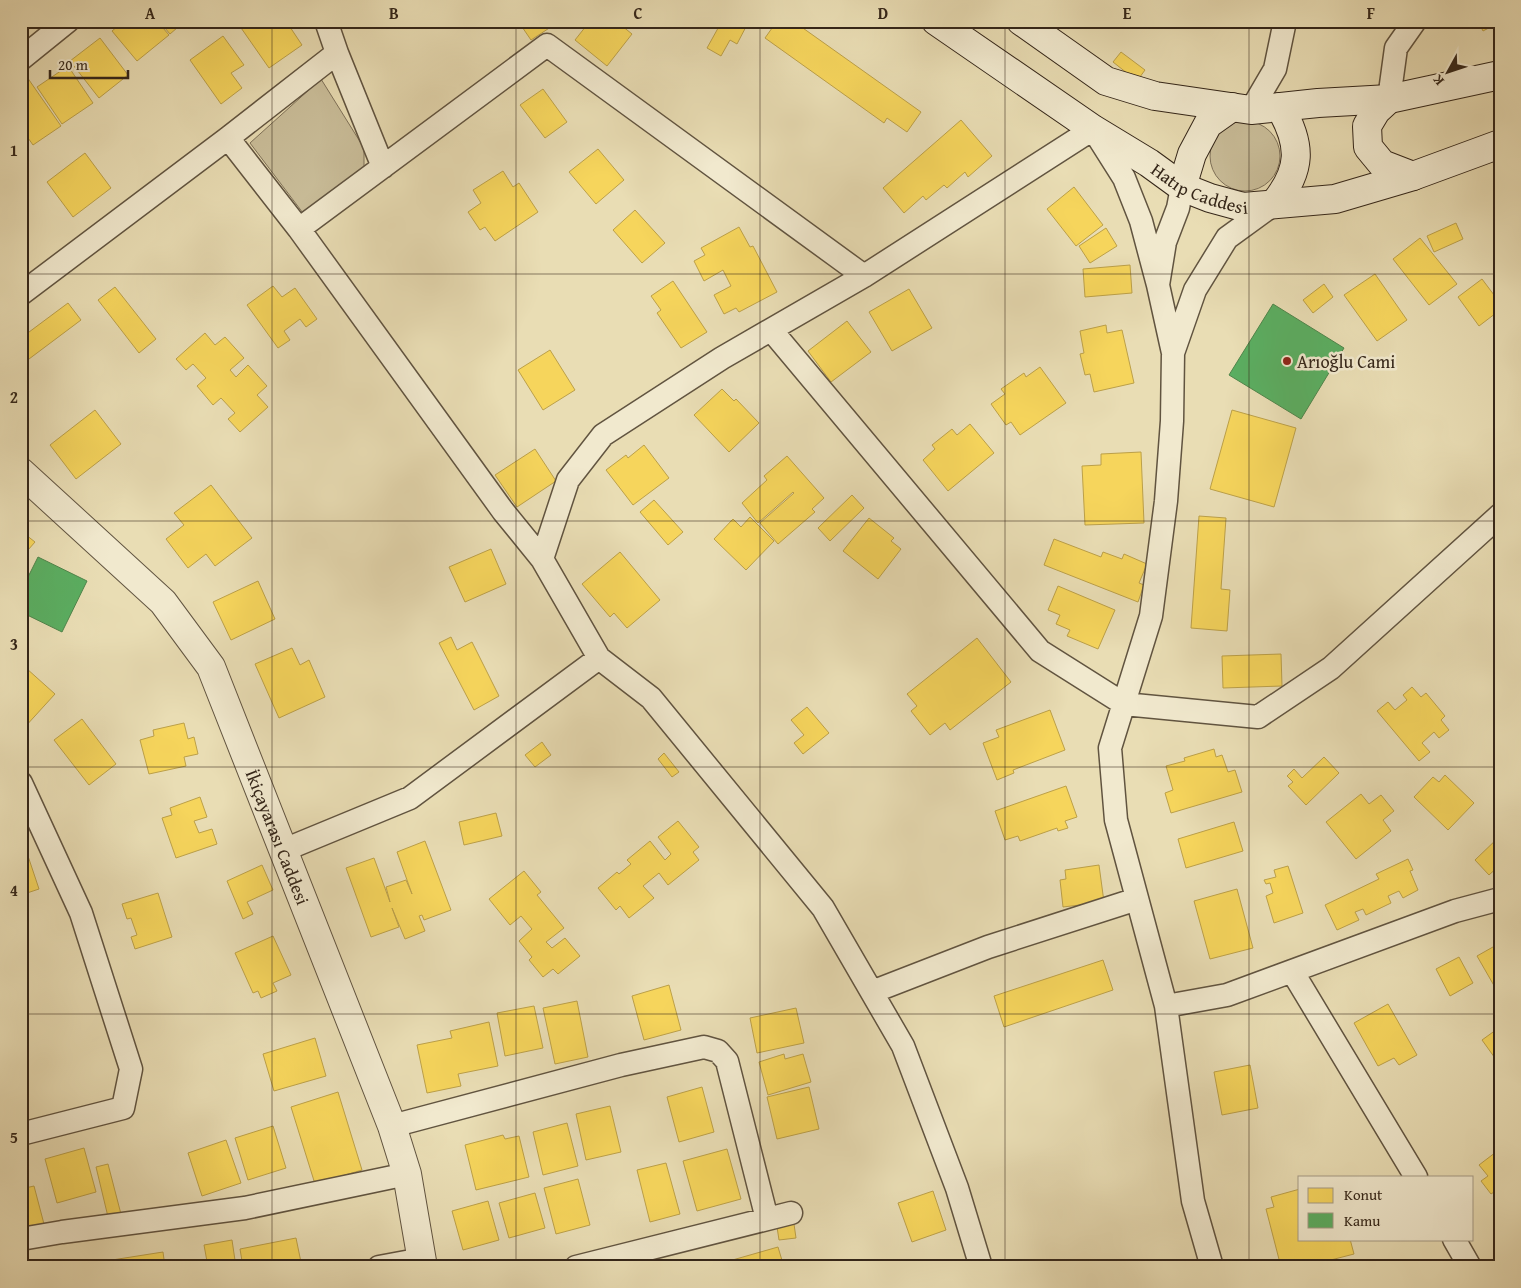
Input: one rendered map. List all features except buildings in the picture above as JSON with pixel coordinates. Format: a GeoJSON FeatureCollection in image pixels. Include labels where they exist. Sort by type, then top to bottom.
{"type":"FeatureCollection","features":[{"type":"Feature","properties":{"kind":"main road","name":"Hatıp Caddesi"},"geometry":{"type":"LineString","coordinates":[[936,21],[1093,129],[1149,163],[1182,187],[1210,198],[1243,207],[1335,199],[1413,176],[1500,144]]}},
{"type":"Feature","properties":{"kind":"main road"},"geometry":{"type":"LineString","coordinates":[[1021,21],[1106,81],[1155,96],[1242,109],[1389,99],[1500,75]]}},
{"type":"Feature","properties":{"kind":"main road"},"geometry":{"type":"LineString","coordinates":[[1389,99],[1376,111],[1367,126],[1368,147],[1382,164],[1413,176]]}},
{"type":"Feature","properties":{"kind":"main road"},"geometry":{"type":"LineString","coordinates":[[1274,204],[1284,192],[1294,172],[1297,153],[1292,132],[1280,107]]}},
{"type":"Feature","properties":{"kind":"main road"},"geometry":{"type":"LineString","coordinates":[[1182,187],[1192,154],[1208,124],[1242,109]]}},
{"type":"Feature","properties":{"kind":"main road","name":"İkiçayarası Caddesi"},"geometry":{"type":"LineString","coordinates":[[21,472],[163,602],[211,667],[392,1126],[407,1174],[423,1263]]}},
{"type":"Feature","properties":{"kind":"street"},"geometry":{"type":"LineString","coordinates":[[21,58],[68,21]]}},
{"type":"Feature","properties":{"kind":"street"},"geometry":{"type":"LineString","coordinates":[[326,21],[383,167]]}},
{"type":"Feature","properties":{"kind":"street"},"geometry":{"type":"LineString","coordinates":[[1242,109],[1275,69],[1284,21]]}},
{"type":"Feature","properties":{"kind":"street"},"geometry":{"type":"LineString","coordinates":[[1389,99],[1396,48],[1415,21]]}},
{"type":"Feature","properties":{"kind":"street"},"geometry":{"type":"LineString","coordinates":[[299,229],[548,44],[864,276]]}},
{"type":"Feature","properties":{"kind":"street"},"geometry":{"type":"LineString","coordinates":[[21,294],[337,53]]}},
{"type":"Feature","properties":{"kind":"street"},"geometry":{"type":"LineString","coordinates":[[542,559],[568,480],[604,435],[722,358],[772,331],[864,276],[1093,129],[1124,178],[1141,221],[1173,353],[1172,421],[1166,501],[1151,616],[1110,748],[1116,820],[1166,1006],[1192,1201],[1212,1267]]}},
{"type":"Feature","properties":{"kind":"street"},"geometry":{"type":"LineString","coordinates":[[228,138],[299,229],[503,511],[542,559],[598,658],[651,698],[823,908],[904,1046],[957,1188],[981,1267]]}},
{"type":"Feature","properties":{"kind":"street"},"geometry":{"type":"LineString","coordinates":[[1158,285],[1165,242],[1178,208],[1182,187]]}},
{"type":"Feature","properties":{"kind":"street"},"geometry":{"type":"LineString","coordinates":[[1173,353],[1195,290],[1227,238],[1274,204]]}},
{"type":"Feature","properties":{"kind":"street"},"geometry":{"type":"LineString","coordinates":[[772,331],[1040,651],[1124,704],[1258,717],[1331,668],[1500,515]]}},
{"type":"Feature","properties":{"kind":"street"},"geometry":{"type":"LineString","coordinates":[[284,850],[410,798],[598,658]]}},
{"type":"Feature","properties":{"kind":"street"},"geometry":{"type":"LineString","coordinates":[[21,783],[81,913],[132,1069],[123,1108],[21,1134]]}},
{"type":"Feature","properties":{"kind":"street"},"geometry":{"type":"LineString","coordinates":[[872,992],[988,947],[1138,899]]}},
{"type":"Feature","properties":{"kind":"street"},"geometry":{"type":"LineString","coordinates":[[1166,1006],[1227,995],[1455,911],[1500,899]]}},
{"type":"Feature","properties":{"kind":"street"},"geometry":{"type":"LineString","coordinates":[[1292,971],[1415,1176]]}},
{"type":"Feature","properties":{"kind":"street"},"geometry":{"type":"LineString","coordinates":[[392,1126],[620,1065],[704,1047],[718,1051],[728,1060],[768,1219]]}},
{"type":"Feature","properties":{"kind":"street"},"geometry":{"type":"LineString","coordinates":[[21,1239],[246,1208],[407,1174]]}},
{"type":"Feature","properties":{"kind":"street"},"geometry":{"type":"LineString","coordinates":[[576,1267],[791,1213]]}},
{"type":"Feature","properties":{"kind":"street"},"geometry":{"type":"LineString","coordinates":[[1455,1240],[1470,1267]]}},
{"type":"Feature","properties":{"kind":"street"},"geometry":{"type":"LineString","coordinates":[[379,1267],[423,1263]]}},
{"type":"Feature","properties":{"kind":"shaded area"},"geometry":{"type":"Polygon","coordinates":[[[321,79],[364,148],[364,167],[303,213],[250,143],[321,79]]]}},
{"type":"Feature","properties":{"kind":"shaded area"},"geometry":{"type":"Polygon","coordinates":[[[1245,121],[1264,127],[1274,137],[1280,156],[1274,175],[1264,185],[1245,191],[1226,185],[1216,175],[1210,156],[1216,137],[1226,127],[1245,121]]]}},
{"type":"Feature","properties":{"kind":"place","name":"Arıoğlu Cami"},"geometry":{"type":"Point","coordinates":[1287,361]}}]}
